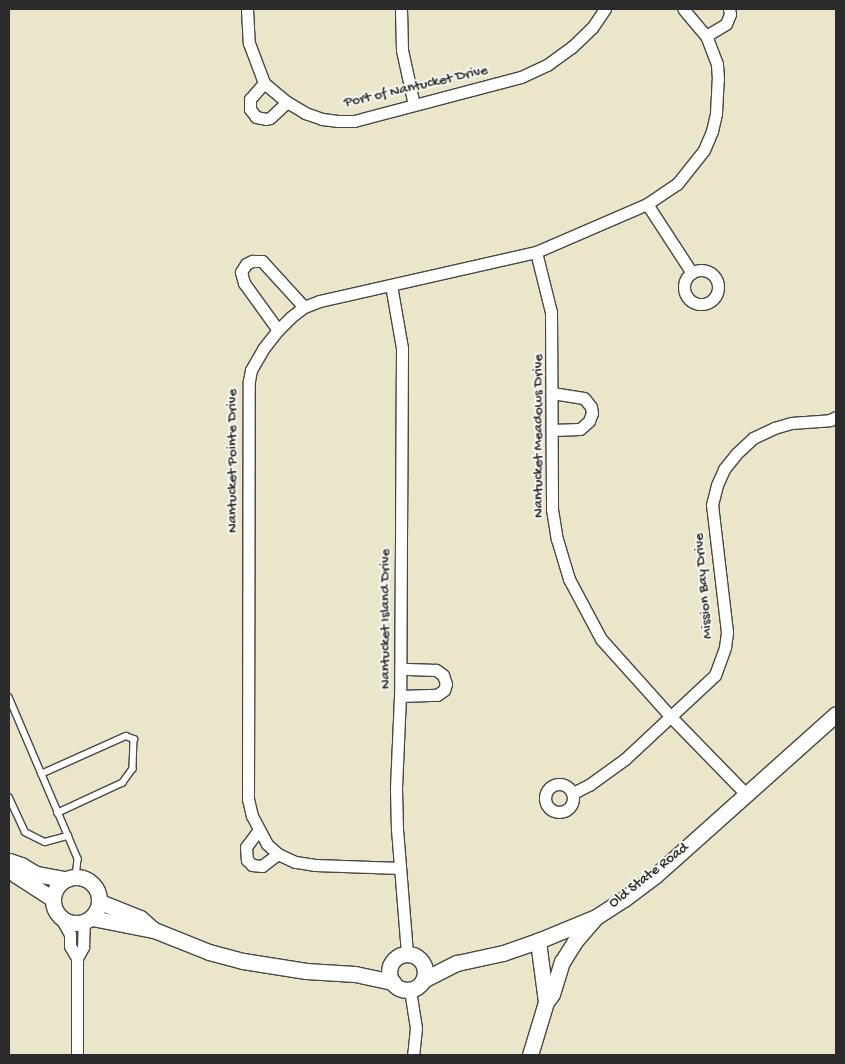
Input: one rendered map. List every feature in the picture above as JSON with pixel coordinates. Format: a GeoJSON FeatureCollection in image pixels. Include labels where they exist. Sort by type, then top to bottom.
{"type":"FeatureCollection","features":[{"type":"Feature","properties":{"kind":"street","name":"Port of Nantucket Drive"},"geometry":{"type":"LineString","coordinates":[[247,9],[249,43],[264,83],[305,114],[338,121],[354,121],[521,77],[547,65],[572,48],[592,28],[605,9]]}},
{"type":"Feature","properties":{"kind":"street"},"geometry":{"type":"LineString","coordinates":[[401,9],[402,50],[414,105]]}},
{"type":"Feature","properties":{"kind":"street"},"geometry":{"type":"LineString","coordinates":[[706,36],[726,24],[730,14],[729,9]]}},
{"type":"Feature","properties":{"kind":"street","name":"Nantucket Pointe Drive"},"geometry":{"type":"LineString","coordinates":[[400,868],[315,865],[295,862],[278,854],[258,831],[248,800],[248,381],[256,360],[278,330],[290,317],[304,307],[320,301],[536,252],[647,204],[677,184],[704,150],[716,113],[718,79],[716,64],[706,36],[690,11]]}},
{"type":"Feature","properties":{"kind":"street"},"geometry":{"type":"LineString","coordinates":[[264,83],[250,99],[250,109],[256,117],[270,118],[287,102]]}},
{"type":"Feature","properties":{"kind":"street"},"geometry":{"type":"LineString","coordinates":[[647,204],[692,273]]}},
{"type":"Feature","properties":{"kind":"street","name":"Nantucket Meadows Drive"},"geometry":{"type":"LineString","coordinates":[[536,252],[551,312],[552,509],[556,538],[569,579],[601,639],[672,718],[746,794]]}},
{"type":"Feature","properties":{"kind":"street"},"geometry":{"type":"LineString","coordinates":[[278,330],[244,283],[241,272],[246,264],[257,260],[266,264],[304,307]]}},
{"type":"Feature","properties":{"kind":"street","name":"Nantucket Island Drive"},"geometry":{"type":"LineString","coordinates":[[391,285],[402,348],[400,696],[396,789],[407,954]]}},
{"type":"Feature","properties":{"kind":"street"},"geometry":{"type":"LineString","coordinates":[[552,393],[584,398],[591,407],[592,413],[589,421],[580,429],[552,430]]}},
{"type":"Feature","properties":{"kind":"street","name":"Mission Bay Drive"},"geometry":{"type":"LineString","coordinates":[[573,793],[602,777],[672,718],[715,675],[725,647],[727,632],[712,505],[717,485],[724,469],[753,438],[774,428],[791,424],[830,420],[836,417]]}},
{"type":"Feature","properties":{"kind":"street"},"geometry":{"type":"LineString","coordinates":[[400,669],[436,670],[444,675],[446,684],[444,690],[437,695],[400,696]]}},
{"type":"Feature","properties":{"kind":"street","name":"Old State Road"},"geometry":{"type":"LineString","coordinates":[[457,963],[503,953],[596,917],[656,875],[836,714]]}},
{"type":"Feature","properties":{"kind":"street"},"geometry":{"type":"LineString","coordinates":[[258,831],[246,847],[245,856],[249,862],[262,866],[278,854]]}},
{"type":"Feature","properties":{"kind":"street"},"geometry":{"type":"LineString","coordinates":[[53,899],[16,875],[9,861],[21,865],[36,874],[89,880],[96,886],[100,902],[98,910],[88,920],[83,947],[77,958],[77,1055]]}},
{"type":"Feature","properties":{"kind":"street"},"geometry":{"type":"LineString","coordinates":[[70,878],[58,885],[53,899],[56,913],[70,934],[70,946],[77,958]]}},
{"type":"Feature","properties":{"kind":"street"},"geometry":{"type":"LineString","coordinates":[[100,902],[140,918],[154,930]]}},
{"type":"Feature","properties":{"kind":"street"},"geometry":{"type":"LineString","coordinates":[[530,1055],[546,1002],[552,994],[562,962],[575,941],[596,917]]}},
{"type":"Feature","properties":{"kind":"street"},"geometry":{"type":"LineString","coordinates":[[61,918],[74,924],[88,920],[154,930],[209,952],[243,961],[306,972],[354,974],[393,982]]}},
{"type":"Feature","properties":{"kind":"street"},"geometry":{"type":"LineString","coordinates":[[538,941],[546,1002]]}},
{"type":"Feature","properties":{"kind":"street"},"geometry":{"type":"LineString","coordinates":[[354,974],[392,962],[396,958],[407,954],[421,960],[457,963]]}},
{"type":"Feature","properties":{"kind":"street"},"geometry":{"type":"LineString","coordinates":[[421,960],[425,970],[423,980]]}},
{"type":"Feature","properties":{"kind":"street"},"geometry":{"type":"LineString","coordinates":[[392,962],[390,967],[393,982],[398,988],[410,990],[416,988],[423,980],[457,963]]}},
{"type":"Feature","properties":{"kind":"street"},"geometry":{"type":"LineString","coordinates":[[410,990],[416,1028],[414,1055]]}},
{"type":"Feature","properties":{"kind":"lane"},"geometry":{"type":"LineString","coordinates":[[9,697],[40,774],[78,859],[70,878]]}},
{"type":"Feature","properties":{"kind":"lane"},"geometry":{"type":"LineString","coordinates":[[40,774],[126,736],[134,739],[133,769],[123,783],[58,813]]}},
{"type":"Feature","properties":{"kind":"lane"},"geometry":{"type":"LineString","coordinates":[[9,797],[25,832],[46,842],[68,836]]}}]}
